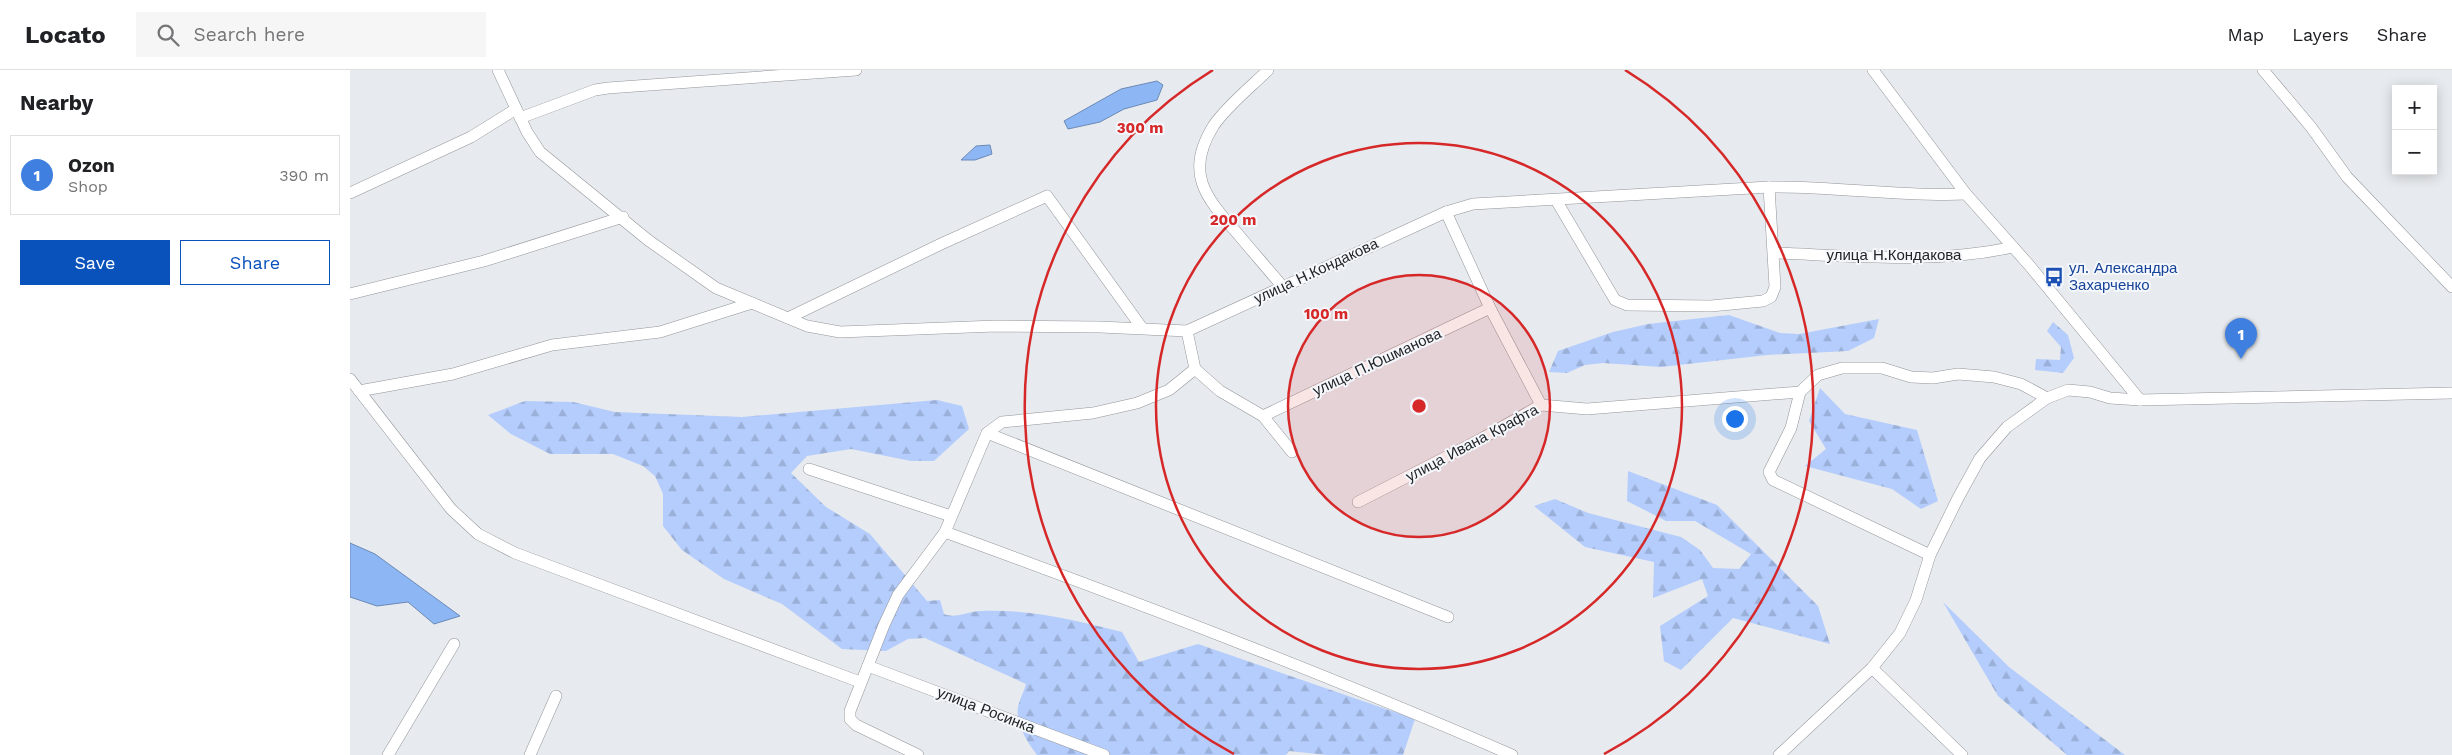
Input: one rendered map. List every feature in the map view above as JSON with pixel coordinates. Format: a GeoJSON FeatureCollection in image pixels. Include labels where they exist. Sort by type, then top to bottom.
{"type":"FeatureCollection","features":[{"type":"Feature","properties":{"kind":"street"},"geometry":{"type":"LineString","coordinates":[[498,70],[518,113],[540,152],[680,264],[716,288],[807,326],[840,332],[996,326],[1142,328],[1187,331],[1195,369],[1220,391],[1263,416],[1292,452]]}},
{"type":"Feature","properties":{"kind":"street"},"geometry":{"type":"LineString","coordinates":[[350,192],[471,137],[518,113],[589,92],[608,88],[856,70]]}},
{"type":"Feature","properties":{"kind":"street"},"geometry":{"type":"LineString","coordinates":[[1268,70],[1215,123],[1203,145],[1199,167],[1202,184],[1210,201],[1282,286]]}},
{"type":"Feature","properties":{"kind":"street"},"geometry":{"type":"LineString","coordinates":[[1873,70],[1966,194],[2091,339],[2140,400]]}},
{"type":"Feature","properties":{"kind":"street"},"geometry":{"type":"LineString","coordinates":[[2264,70],[2312,128],[2347,177],[2452,287]]}},
{"type":"Feature","properties":{"kind":"street"},"geometry":{"type":"LineString","coordinates":[[1556,200],[1615,300],[1627,305],[1712,306],[1763,301],[1771,297],[1775,287],[1775,253],[1769,186]]}},
{"type":"Feature","properties":{"kind":"street","name":"улица Н.Кондакова"},"geometry":{"type":"LineString","coordinates":[[1187,331],[1446,212],[1473,204],[1769,186],[1799,186],[1927,196],[1966,194]]}},
{"type":"Feature","properties":{"kind":"street"},"geometry":{"type":"LineString","coordinates":[[788,318],[941,244],[1047,196],[1142,328]]}},
{"type":"Feature","properties":{"kind":"street"},"geometry":{"type":"LineString","coordinates":[[1446,212],[1490,308],[1541,405]]}},
{"type":"Feature","properties":{"kind":"street"},"geometry":{"type":"LineString","coordinates":[[350,294],[484,261],[623,217]]}},
{"type":"Feature","properties":{"kind":"street","name":"улица Н.Кондакова"},"geometry":{"type":"LineString","coordinates":[[1775,253],[1920,258],[1981,254],[2013,247]]}},
{"type":"Feature","properties":{"kind":"street"},"geometry":{"type":"LineString","coordinates":[[359,391],[453,374],[552,345],[660,332],[752,304]]}},
{"type":"Feature","properties":{"kind":"street","name":"улица П.Юшманова"},"geometry":{"type":"LineString","coordinates":[[1263,416],[1490,308]]}},
{"type":"Feature","properties":{"kind":"street"},"geometry":{"type":"LineString","coordinates":[[1930,555],[1773,480],[1770,472],[1772,463],[1784,446],[1791,428],[1800,392],[1818,375],[1842,368],[1882,368],[1911,377],[1933,378],[1958,374],[1994,377],[2021,384],[2047,398]]}},
{"type":"Feature","properties":{"kind":"street"},"geometry":{"type":"LineString","coordinates":[[918,755],[856,725],[850,719],[850,711],[860,682],[898,595],[945,532],[987,433],[1002,422],[1093,413],[1137,403],[1169,390],[1195,369]]}},
{"type":"Feature","properties":{"kind":"street"},"geometry":{"type":"LineString","coordinates":[[350,379],[431,486],[451,509],[478,534],[515,553],[860,682]]}},
{"type":"Feature","properties":{"kind":"street"},"geometry":{"type":"LineString","coordinates":[[1779,755],[1872,668],[1900,633],[1916,600],[1930,555],[1980,458],[2007,427],[2047,398],[2068,390],[2090,392],[2110,398],[2140,400],[2452,393]]}},
{"type":"Feature","properties":{"kind":"street","name":"улица Ивана Крафта"},"geometry":{"type":"LineString","coordinates":[[1358,502],[1481,439],[1541,405],[1586,409],[1800,392]]}},
{"type":"Feature","properties":{"kind":"street"},"geometry":{"type":"LineString","coordinates":[[987,433],[1448,617]]}},
{"type":"Feature","properties":{"kind":"street"},"geometry":{"type":"LineString","coordinates":[[809,469],[951,516]]}},
{"type":"Feature","properties":{"kind":"street"},"geometry":{"type":"LineString","coordinates":[[945,532],[1228,638],[1420,715],[1512,755]]}},
{"type":"Feature","properties":{"kind":"street"},"geometry":{"type":"LineString","coordinates":[[388,755],[454,644]]}},
{"type":"Feature","properties":{"kind":"street","name":"улица Росинка"},"geometry":{"type":"LineString","coordinates":[[868,666],[1104,755]]}},
{"type":"Feature","properties":{"kind":"street"},"geometry":{"type":"LineString","coordinates":[[1872,668],[1962,755]]}},
{"type":"Feature","properties":{"kind":"street"},"geometry":{"type":"LineString","coordinates":[[530,755],[556,696]]}},
{"type":"Feature","properties":{"kind":"green space"},"geometry":{"type":"Polygon","coordinates":[[[1729,315],[1780,333],[1799,334],[1879,319],[1874,338],[1848,351],[1767,355],[1661,367],[1603,363],[1585,365],[1567,373],[1549,372],[1558,351],[1613,332],[1648,324],[1729,315]]]}},
{"type":"Feature","properties":{"kind":"green space"},"geometry":{"type":"Polygon","coordinates":[[[2053,322],[2068,335],[2074,358],[2063,373],[2035,370],[2036,359],[2060,360],[2061,347],[2047,331],[2053,322]]]}},
{"type":"Feature","properties":{"kind":"green space"},"geometry":{"type":"Polygon","coordinates":[[[1820,388],[1845,414],[1917,430],[1938,501],[1921,509],[1892,489],[1805,466],[1826,449],[1809,421],[1820,388]]]}},
{"type":"Feature","properties":{"kind":"green space"},"geometry":{"type":"Polygon","coordinates":[[[937,400],[962,406],[969,429],[934,461],[911,461],[851,449],[807,456],[791,473],[826,507],[870,534],[927,601],[940,600],[944,614],[953,616],[976,611],[1017,612],[1052,616],[1122,632],[1139,662],[1198,644],[1415,719],[1403,755],[1327,755],[1289,751],[1286,755],[1037,755],[1025,737],[1019,723],[1019,703],[1026,684],[925,638],[908,639],[886,651],[842,649],[782,604],[724,579],[682,550],[663,526],[663,494],[655,476],[643,466],[613,454],[550,454],[511,434],[488,415],[525,401],[573,402],[615,412],[742,417],[937,400]]]}},
{"type":"Feature","properties":{"kind":"green space"},"geometry":{"type":"Polygon","coordinates":[[[1628,471],[1717,505],[1818,606],[1830,644],[1733,618],[1681,670],[1664,661],[1660,626],[1708,596],[1702,579],[1653,598],[1654,562],[1585,547],[1534,506],[1555,499],[1588,513],[1681,537],[1700,550],[1713,568],[1739,569],[1751,554],[1695,521],[1666,521],[1627,501],[1628,471]]]}},
{"type":"Feature","properties":{"kind":"green space"},"geometry":{"type":"Polygon","coordinates":[[[1943,602],[2009,667],[2125,755],[2067,755],[1998,696],[1943,602]]]}},
{"type":"Feature","properties":{"kind":"shaded area"},"geometry":{"type":"Polygon","coordinates":[[[1157,81],[1163,85],[1157,100],[1124,109],[1100,122],[1068,129],[1064,121],[1121,89],[1157,81]]]}},
{"type":"Feature","properties":{"kind":"shaded area"},"geometry":{"type":"Polygon","coordinates":[[[990,145],[992,154],[975,160],[961,160],[976,146],[990,145]]]}},
{"type":"Feature","properties":{"kind":"shaded area"},"geometry":{"type":"Polygon","coordinates":[[[350,543],[375,554],[460,616],[434,624],[408,602],[377,606],[350,597],[350,543]]]}},
{"type":"Feature","properties":{"kind":"place","name":"ул. Александра Захарченко"},"geometry":{"type":"Point","coordinates":[2054,277]}},
{"type":"Feature","properties":{"kind":"place","name":"Ozon"},"geometry":{"type":"Point","coordinates":[2241,359]}}]}
